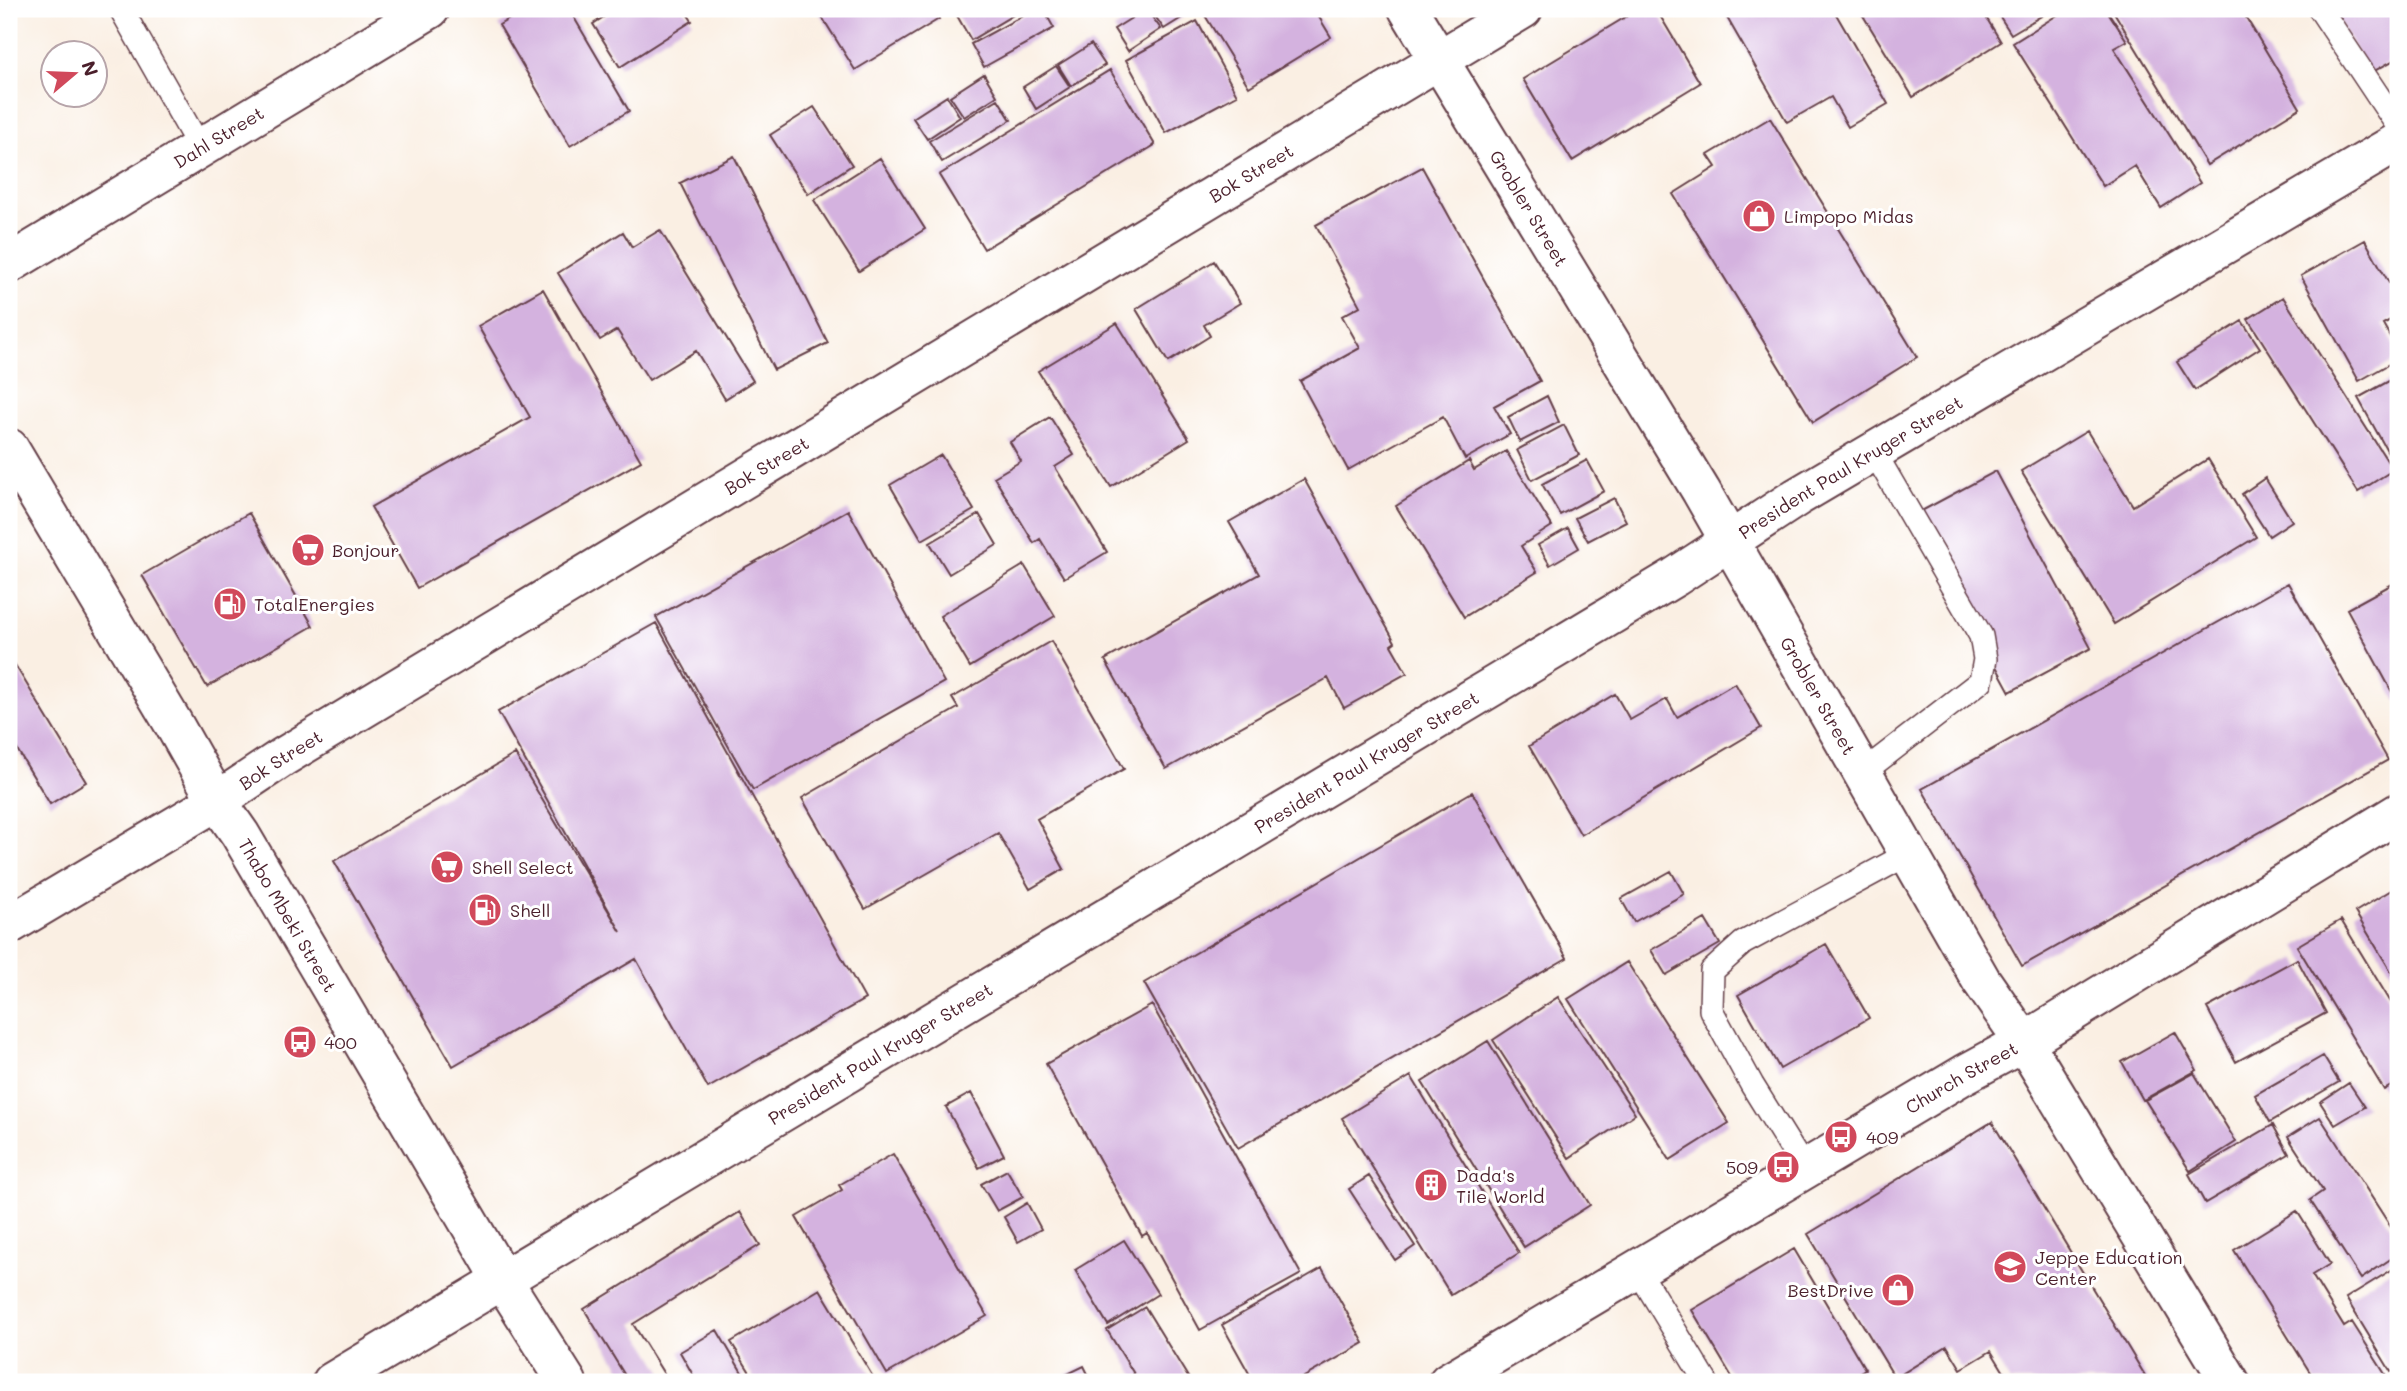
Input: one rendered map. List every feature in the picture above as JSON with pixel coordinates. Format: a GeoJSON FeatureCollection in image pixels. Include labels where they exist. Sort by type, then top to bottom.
{"type":"FeatureCollection","features":[{"type":"Feature","properties":{"kind":"street","name":"Dahl Street"},"geometry":{"type":"LineString","coordinates":[[9,264],[430,9]]}},
{"type":"Feature","properties":{"kind":"street","name":"Grobler Street"},"geometry":{"type":"LineString","coordinates":[[1408,9],[1730,541],[1982,980],[2024,1042],[2230,1382]]}},
{"type":"Feature","properties":{"kind":"street","name":"Bok Street"},"geometry":{"type":"LineString","coordinates":[[9,925],[1523,9]]}},
{"type":"Feature","properties":{"kind":"street","name":"President Paul Kruger Street"},"geometry":{"type":"LineString","coordinates":[[332,1382],[1639,598],[1797,498],[2398,142]]}},
{"type":"Feature","properties":{"kind":"street","name":"Thabo Mbeki Street"},"geometry":{"type":"LineString","coordinates":[[9,448],[561,1380]]}},
{"type":"Feature","properties":{"kind":"street","name":"Church Street"},"geometry":{"type":"LineString","coordinates":[[1448,1382],[1965,1074],[2024,1042],[2398,813]]}},
{"type":"Feature","properties":{"kind":"lane"},"geometry":{"type":"LineString","coordinates":[[121,9],[200,148]]}},
{"type":"Feature","properties":{"kind":"lane"},"geometry":{"type":"LineString","coordinates":[[2319,9],[2398,126]]}},
{"type":"Feature","properties":{"kind":"lane"},"geometry":{"type":"LineString","coordinates":[[1862,773],[1981,681],[1985,660],[1980,636],[1874,452]]}},
{"type":"Feature","properties":{"kind":"lane"},"geometry":{"type":"LineString","coordinates":[[1805,1170],[1752,1085],[1711,1010],[1712,971],[1743,943],[1908,853]]}},
{"type":"Feature","properties":{"kind":"lane"},"geometry":{"type":"LineString","coordinates":[[1637,1270],[1706,1382]]}},
{"type":"Feature","properties":{"kind":"building"},"geometry":{"type":"Polygon","coordinates":[[[526,9],[569,9],[629,111],[570,146],[499,25],[526,9]]]}},
{"type":"Feature","properties":{"kind":"building"},"geometry":{"type":"Polygon","coordinates":[[[616,9],[684,9],[692,21],[620,67],[593,24],[616,9]]]}},
{"type":"Feature","properties":{"kind":"building"},"geometry":{"type":"Polygon","coordinates":[[[817,9],[933,9],[939,19],[855,70],[817,9]]]}},
{"type":"Feature","properties":{"kind":"building"},"geometry":{"type":"Polygon","coordinates":[[[966,9],[1023,9],[971,40],[956,14],[966,9]]]}},
{"type":"Feature","properties":{"kind":"building"},"geometry":{"type":"Polygon","coordinates":[[[1035,9],[1043,9],[1054,28],[984,67],[971,44],[1035,9]]]}},
{"type":"Feature","properties":{"kind":"building"},"geometry":{"type":"Polygon","coordinates":[[[1146,9],[1161,29],[1128,51],[1114,29],[1146,9]]]}},
{"type":"Feature","properties":{"kind":"building"},"geometry":{"type":"Polygon","coordinates":[[[1150,9],[1196,9],[1164,29],[1150,9]]]}},
{"type":"Feature","properties":{"kind":"building"},"geometry":{"type":"Polygon","coordinates":[[[1201,9],[1314,9],[1331,37],[1249,87],[1201,9]]]}},
{"type":"Feature","properties":{"kind":"building"},"geometry":{"type":"Polygon","coordinates":[[[1639,9],[1656,9],[1700,83],[1572,161],[1523,79],[1639,9]]]}},
{"type":"Feature","properties":{"kind":"building"},"geometry":{"type":"Polygon","coordinates":[[[1722,9],[1833,9],[1888,104],[1848,127],[1831,97],[1787,122],[1722,9]]]}},
{"type":"Feature","properties":{"kind":"building"},"geometry":{"type":"Polygon","coordinates":[[[1859,9],[1981,9],[2001,42],[1913,97],[1859,9]]]}},
{"type":"Feature","properties":{"kind":"building"},"geometry":{"type":"Polygon","coordinates":[[[1995,9],[2053,9],[2011,34],[1995,9]]]}},
{"type":"Feature","properties":{"kind":"building"},"geometry":{"type":"Polygon","coordinates":[[[2067,9],[2106,9],[2127,41],[2114,48],[2200,183],[2161,208],[2135,166],[2103,186],[2013,43],[2067,9]]]}},
{"type":"Feature","properties":{"kind":"building"},"geometry":{"type":"Polygon","coordinates":[[[2112,9],[2241,9],[2300,108],[2207,165],[2112,9]]]}},
{"type":"Feature","properties":{"kind":"building"},"geometry":{"type":"Polygon","coordinates":[[[2332,9],[2398,9],[2398,58],[2369,74],[2332,9]]]}},
{"type":"Feature","properties":{"kind":"building"},"geometry":{"type":"Polygon","coordinates":[[[1197,21],[1237,95],[1166,133],[1126,60],[1197,21]]]}},
{"type":"Feature","properties":{"kind":"building"},"geometry":{"type":"Polygon","coordinates":[[[1091,44],[1105,65],[1071,86],[1058,65],[1091,44]]]}},
{"type":"Feature","properties":{"kind":"building"},"geometry":{"type":"Polygon","coordinates":[[[1056,66],[1070,87],[1036,109],[1023,87],[1056,66]]]}},
{"type":"Feature","properties":{"kind":"building"},"geometry":{"type":"Polygon","coordinates":[[[1110,70],[1155,145],[984,249],[939,175],[1110,70]]]}},
{"type":"Feature","properties":{"kind":"building"},"geometry":{"type":"Polygon","coordinates":[[[984,74],[997,96],[964,117],[950,96],[984,74]]]}},
{"type":"Feature","properties":{"kind":"building"},"geometry":{"type":"Polygon","coordinates":[[[947,96],[960,117],[927,139],[913,118],[947,96]]]}},
{"type":"Feature","properties":{"kind":"building"},"geometry":{"type":"Polygon","coordinates":[[[998,99],[1011,120],[942,162],[929,141],[998,99]]]}},
{"type":"Feature","properties":{"kind":"building"},"geometry":{"type":"Polygon","coordinates":[[[814,107],[852,165],[808,194],[770,135],[814,107]]]}},
{"type":"Feature","properties":{"kind":"building"},"geometry":{"type":"Polygon","coordinates":[[[1770,118],[1917,357],[1813,422],[1673,194],[1716,167],[1708,155],[1770,118]]]}},
{"type":"Feature","properties":{"kind":"building"},"geometry":{"type":"Polygon","coordinates":[[[734,156],[828,343],[774,370],[680,183],[734,156]]]}},
{"type":"Feature","properties":{"kind":"building"},"geometry":{"type":"Polygon","coordinates":[[[880,158],[925,229],[859,271],[814,200],[880,158]]]}},
{"type":"Feature","properties":{"kind":"building"},"geometry":{"type":"Polygon","coordinates":[[[1422,167],[1540,381],[1494,406],[1510,434],[1465,459],[1443,417],[1348,470],[1300,381],[1360,348],[1342,316],[1360,306],[1316,225],[1422,167]]]}},
{"type":"Feature","properties":{"kind":"building"},"geometry":{"type":"Polygon","coordinates":[[[660,230],[753,381],[725,399],[696,351],[649,380],[617,330],[600,340],[558,273],[623,232],[632,247],[660,230]]]}},
{"type":"Feature","properties":{"kind":"building"},"geometry":{"type":"Polygon","coordinates":[[[2365,240],[2398,299],[2398,316],[2383,324],[2398,351],[2398,359],[2359,381],[2301,276],[2365,240]]]}},
{"type":"Feature","properties":{"kind":"building"},"geometry":{"type":"Polygon","coordinates":[[[1214,261],[1240,303],[1204,325],[1210,336],[1168,362],[1136,309],[1214,261]]]}},
{"type":"Feature","properties":{"kind":"building"},"geometry":{"type":"Polygon","coordinates":[[[543,289],[641,461],[417,588],[371,507],[530,417],[478,326],[543,289]]]}},
{"type":"Feature","properties":{"kind":"building"},"geometry":{"type":"Polygon","coordinates":[[[2283,297],[2393,470],[2358,492],[2248,319],[2283,297]]]}},
{"type":"Feature","properties":{"kind":"building"},"geometry":{"type":"Polygon","coordinates":[[[2242,321],[2260,348],[2195,390],[2177,362],[2242,321]]]}},
{"type":"Feature","properties":{"kind":"building"},"geometry":{"type":"Polygon","coordinates":[[[1117,323],[1189,439],[1111,487],[1038,371],[1117,323]]]}},
{"type":"Feature","properties":{"kind":"building"},"geometry":{"type":"Polygon","coordinates":[[[2398,376],[2398,463],[2395,465],[2358,398],[2398,376]]]}},
{"type":"Feature","properties":{"kind":"building"},"geometry":{"type":"Polygon","coordinates":[[[1547,396],[1559,422],[1520,442],[1508,417],[1547,396]]]}},
{"type":"Feature","properties":{"kind":"building"},"geometry":{"type":"Polygon","coordinates":[[[1050,417],[1074,455],[1055,467],[1107,552],[1064,578],[1040,539],[1034,543],[994,477],[1021,461],[1010,442],[1050,417]]]}},
{"type":"Feature","properties":{"kind":"building"},"geometry":{"type":"Polygon","coordinates":[[[1564,425],[1579,455],[1532,480],[1517,450],[1564,425]]]}},
{"type":"Feature","properties":{"kind":"building"},"geometry":{"type":"Polygon","coordinates":[[[2087,431],[2133,506],[2208,459],[2256,537],[2114,624],[2021,471],[2087,431]]]}},
{"type":"Feature","properties":{"kind":"building"},"geometry":{"type":"Polygon","coordinates":[[[1506,451],[1552,526],[1521,546],[1537,572],[1464,617],[1396,506],[1469,461],[1474,470],[1506,451]]]}},
{"type":"Feature","properties":{"kind":"building"},"geometry":{"type":"Polygon","coordinates":[[[941,455],[974,510],[922,540],[890,485],[941,455]]]}},
{"type":"Feature","properties":{"kind":"building"},"geometry":{"type":"Polygon","coordinates":[[[1587,460],[1604,491],[1560,515],[1542,484],[1587,460]]]}},
{"type":"Feature","properties":{"kind":"building"},"geometry":{"type":"Polygon","coordinates":[[[1996,471],[2091,648],[2010,692],[1914,515],[1996,471]]]}},
{"type":"Feature","properties":{"kind":"building"},"geometry":{"type":"Polygon","coordinates":[[[2265,478],[2292,521],[2269,536],[2242,494],[2265,478]]]}},
{"type":"Feature","properties":{"kind":"building"},"geometry":{"type":"Polygon","coordinates":[[[1304,479],[1395,642],[1391,645],[1407,673],[1344,708],[1328,678],[1166,769],[1105,660],[1259,574],[1229,522],[1304,479]]]}},
{"type":"Feature","properties":{"kind":"building"},"geometry":{"type":"Polygon","coordinates":[[[1614,498],[1626,521],[1588,541],[1575,518],[1614,498]]]}},
{"type":"Feature","properties":{"kind":"building"},"geometry":{"type":"Polygon","coordinates":[[[848,510],[944,682],[753,790],[656,617],[848,510]]]}},
{"type":"Feature","properties":{"kind":"building"},"geometry":{"type":"Polygon","coordinates":[[[249,513],[313,626],[207,687],[142,575],[249,513]]]}},
{"type":"Feature","properties":{"kind":"building"},"geometry":{"type":"Polygon","coordinates":[[[979,514],[997,545],[949,574],[930,543],[979,514]]]}},
{"type":"Feature","properties":{"kind":"building"},"geometry":{"type":"Polygon","coordinates":[[[1568,528],[1579,548],[1550,565],[1538,545],[1568,528]]]}},
{"type":"Feature","properties":{"kind":"building"},"geometry":{"type":"Polygon","coordinates":[[[1024,565],[1055,616],[970,667],[940,616],[1024,565]]]}},
{"type":"Feature","properties":{"kind":"building"},"geometry":{"type":"Polygon","coordinates":[[[2398,581],[2398,703],[2347,609],[2398,581]]]}},
{"type":"Feature","properties":{"kind":"building"},"geometry":{"type":"Polygon","coordinates":[[[2288,583],[2388,760],[2022,966],[1922,789],[2288,583]]]}},
{"type":"Feature","properties":{"kind":"building"},"geometry":{"type":"Polygon","coordinates":[[[656,623],[865,999],[708,1088],[636,959],[453,1066],[334,861],[515,754],[621,932],[498,712],[656,623]]]}},
{"type":"Feature","properties":{"kind":"building"},"geometry":{"type":"Polygon","coordinates":[[[1051,641],[1124,769],[1037,819],[1064,869],[1030,889],[998,833],[865,909],[802,798],[958,708],[952,698],[1051,641]]]}},
{"type":"Feature","properties":{"kind":"building"},"geometry":{"type":"Polygon","coordinates":[[[9,655],[86,782],[50,804],[9,736],[9,655]]]}},
{"type":"Feature","properties":{"kind":"building"},"geometry":{"type":"Polygon","coordinates":[[[1735,683],[1761,728],[1581,835],[1529,746],[1615,694],[1630,720],[1667,699],[1677,717],[1735,683]]]}},
{"type":"Feature","properties":{"kind":"building"},"geometry":{"type":"Polygon","coordinates":[[[1472,792],[1567,958],[1238,1148],[1144,983],[1472,792]]]}},
{"type":"Feature","properties":{"kind":"building"},"geometry":{"type":"Polygon","coordinates":[[[1671,871],[1684,894],[1634,922],[1621,899],[1671,871]]]}},
{"type":"Feature","properties":{"kind":"building"},"geometry":{"type":"Polygon","coordinates":[[[2398,886],[2398,983],[2355,912],[2398,886]]]}},
{"type":"Feature","properties":{"kind":"building"},"geometry":{"type":"Polygon","coordinates":[[[1705,919],[1720,944],[1666,975],[1651,950],[1705,919]]]}},
{"type":"Feature","properties":{"kind":"building"},"geometry":{"type":"Polygon","coordinates":[[[2341,920],[2398,1014],[2398,1082],[2384,1090],[2297,946],[2341,920]]]}},
{"type":"Feature","properties":{"kind":"building"},"geometry":{"type":"Polygon","coordinates":[[[1826,944],[1869,1018],[1780,1069],[1738,995],[1826,944]]]}},
{"type":"Feature","properties":{"kind":"building"},"geometry":{"type":"Polygon","coordinates":[[[2297,959],[2326,1013],[2236,1062],[2207,1008],[2297,959]]]}},
{"type":"Feature","properties":{"kind":"building"},"geometry":{"type":"Polygon","coordinates":[[[1627,962],[1729,1123],[1670,1160],[1568,999],[1627,962]]]}},
{"type":"Feature","properties":{"kind":"building"},"geometry":{"type":"Polygon","coordinates":[[[1558,997],[1635,1114],[1569,1158],[1493,1040],[1558,997]]]}},
{"type":"Feature","properties":{"kind":"building"},"geometry":{"type":"Polygon","coordinates":[[[1152,1005],[1301,1274],[1200,1330],[1147,1233],[1142,1236],[1046,1064],[1152,1005]]]}},
{"type":"Feature","properties":{"kind":"building"},"geometry":{"type":"Polygon","coordinates":[[[2175,1032],[2197,1070],[2143,1100],[2122,1062],[2175,1032]]]}},
{"type":"Feature","properties":{"kind":"building"},"geometry":{"type":"Polygon","coordinates":[[[1488,1041],[1590,1205],[1524,1247],[1422,1082],[1488,1041]]]}},
{"type":"Feature","properties":{"kind":"building"},"geometry":{"type":"Polygon","coordinates":[[[2323,1056],[2339,1082],[2270,1122],[2255,1095],[2323,1056]]]}},
{"type":"Feature","properties":{"kind":"building"},"geometry":{"type":"Polygon","coordinates":[[[2194,1073],[2236,1142],[2190,1171],[2145,1100],[2194,1073]]]}},
{"type":"Feature","properties":{"kind":"building","name":"Dada's Tile World"},"geometry":{"type":"Polygon","coordinates":[[[1411,1076],[1519,1253],[1451,1295],[1342,1118],[1411,1076]]]}},
{"type":"Feature","properties":{"kind":"building"},"geometry":{"type":"Polygon","coordinates":[[[2349,1083],[2365,1107],[2335,1125],[2320,1102],[2349,1083]]]}},
{"type":"Feature","properties":{"kind":"building"},"geometry":{"type":"Polygon","coordinates":[[[971,1093],[1004,1155],[979,1168],[946,1107],[971,1093]]]}},
{"type":"Feature","properties":{"kind":"building"},"geometry":{"type":"Polygon","coordinates":[[[2320,1117],[2398,1238],[2398,1254],[2361,1279],[2310,1200],[2323,1191],[2288,1137],[2320,1117]]]}},
{"type":"Feature","properties":{"kind":"building","name":"Jeppe Education Center"},"geometry":{"type":"Polygon","coordinates":[[[1992,1122],[2149,1382],[2010,1382],[1991,1351],[1961,1369],[1947,1346],[1895,1378],[1808,1234],[1992,1122]]]}},
{"type":"Feature","properties":{"kind":"building"},"geometry":{"type":"Polygon","coordinates":[[[2273,1125],[2289,1154],[2205,1203],[2189,1174],[2273,1125]]]}},
{"type":"Feature","properties":{"kind":"building"},"geometry":{"type":"Polygon","coordinates":[[[893,1154],[987,1316],[887,1374],[796,1217],[842,1190],[839,1185],[893,1154]]]}},
{"type":"Feature","properties":{"kind":"building"},"geometry":{"type":"Polygon","coordinates":[[[1007,1170],[1023,1197],[997,1211],[981,1184],[1007,1170]]]}},
{"type":"Feature","properties":{"kind":"building"},"geometry":{"type":"Polygon","coordinates":[[[1369,1176],[1415,1246],[1395,1260],[1349,1189],[1369,1176]]]}},
{"type":"Feature","properties":{"kind":"building"},"geometry":{"type":"Polygon","coordinates":[[[1027,1203],[1041,1229],[1018,1242],[1004,1217],[1027,1203]]]}},
{"type":"Feature","properties":{"kind":"building"},"geometry":{"type":"Polygon","coordinates":[[[2297,1211],[2330,1264],[2312,1275],[2344,1327],[2352,1322],[2390,1382],[2316,1382],[2234,1250],[2297,1211]]]}},
{"type":"Feature","properties":{"kind":"building"},"geometry":{"type":"Polygon","coordinates":[[[740,1212],[760,1245],[633,1324],[669,1382],[629,1382],[584,1309],[740,1212]]]}},
{"type":"Feature","properties":{"kind":"building"},"geometry":{"type":"Polygon","coordinates":[[[1124,1240],[1158,1294],[1108,1325],[1075,1270],[1124,1240]]]}},
{"type":"Feature","properties":{"kind":"building"},"geometry":{"type":"Polygon","coordinates":[[[1794,1249],[1865,1369],[1843,1382],[1735,1382],[1692,1310],[1794,1249]]]}},
{"type":"Feature","properties":{"kind":"building"},"geometry":{"type":"Polygon","coordinates":[[[2398,1266],[2398,1368],[2391,1372],[2346,1298],[2398,1266]]]}},
{"type":"Feature","properties":{"kind":"building"},"geometry":{"type":"Polygon","coordinates":[[[1322,1268],[1364,1343],[1295,1382],[1254,1382],[1222,1325],[1322,1268]]]}},
{"type":"Feature","properties":{"kind":"building"},"geometry":{"type":"Polygon","coordinates":[[[820,1289],[876,1382],[756,1382],[731,1342],[820,1289]]]}},
{"type":"Feature","properties":{"kind":"building"},"geometry":{"type":"Polygon","coordinates":[[[1145,1307],[1191,1382],[1139,1382],[1107,1330],[1145,1307]]]}},
{"type":"Feature","properties":{"kind":"building"},"geometry":{"type":"Polygon","coordinates":[[[717,1330],[744,1376],[734,1382],[697,1382],[680,1352],[717,1330]]]}},
{"type":"Feature","properties":{"kind":"building"},"geometry":{"type":"Polygon","coordinates":[[[1084,1366],[1092,1382],[1051,1382],[1084,1366]]]}},
{"type":"Feature","properties":{"kind":"place","name":"Limpopo Midas"},"geometry":{"type":"Point","coordinates":[1759,216]}},
{"type":"Feature","properties":{"kind":"place","name":"Bonjour"},"geometry":{"type":"Point","coordinates":[308,550]}},
{"type":"Feature","properties":{"kind":"place","name":"TotalEnergies"},"geometry":{"type":"Point","coordinates":[230,604]}},
{"type":"Feature","properties":{"kind":"place","name":"Shell Select"},"geometry":{"type":"Point","coordinates":[447,867]}},
{"type":"Feature","properties":{"kind":"place","name":"Shell"},"geometry":{"type":"Point","coordinates":[485,910]}},
{"type":"Feature","properties":{"kind":"place","name":"400"},"geometry":{"type":"Point","coordinates":[300,1042]}},
{"type":"Feature","properties":{"kind":"place","name":"409"},"geometry":{"type":"Point","coordinates":[1841,1137]}},
{"type":"Feature","properties":{"kind":"place","name":"509"},"geometry":{"type":"Point","coordinates":[1783,1167]}},
{"type":"Feature","properties":{"kind":"place","name":"Dada's Tile World"},"geometry":{"type":"Point","coordinates":[1431,1185]}},
{"type":"Feature","properties":{"kind":"place","name":"Jeppe Education Center"},"geometry":{"type":"Point","coordinates":[2010,1267]}},
{"type":"Feature","properties":{"kind":"place","name":"BestDrive"},"geometry":{"type":"Point","coordinates":[1898,1290]}}]}
